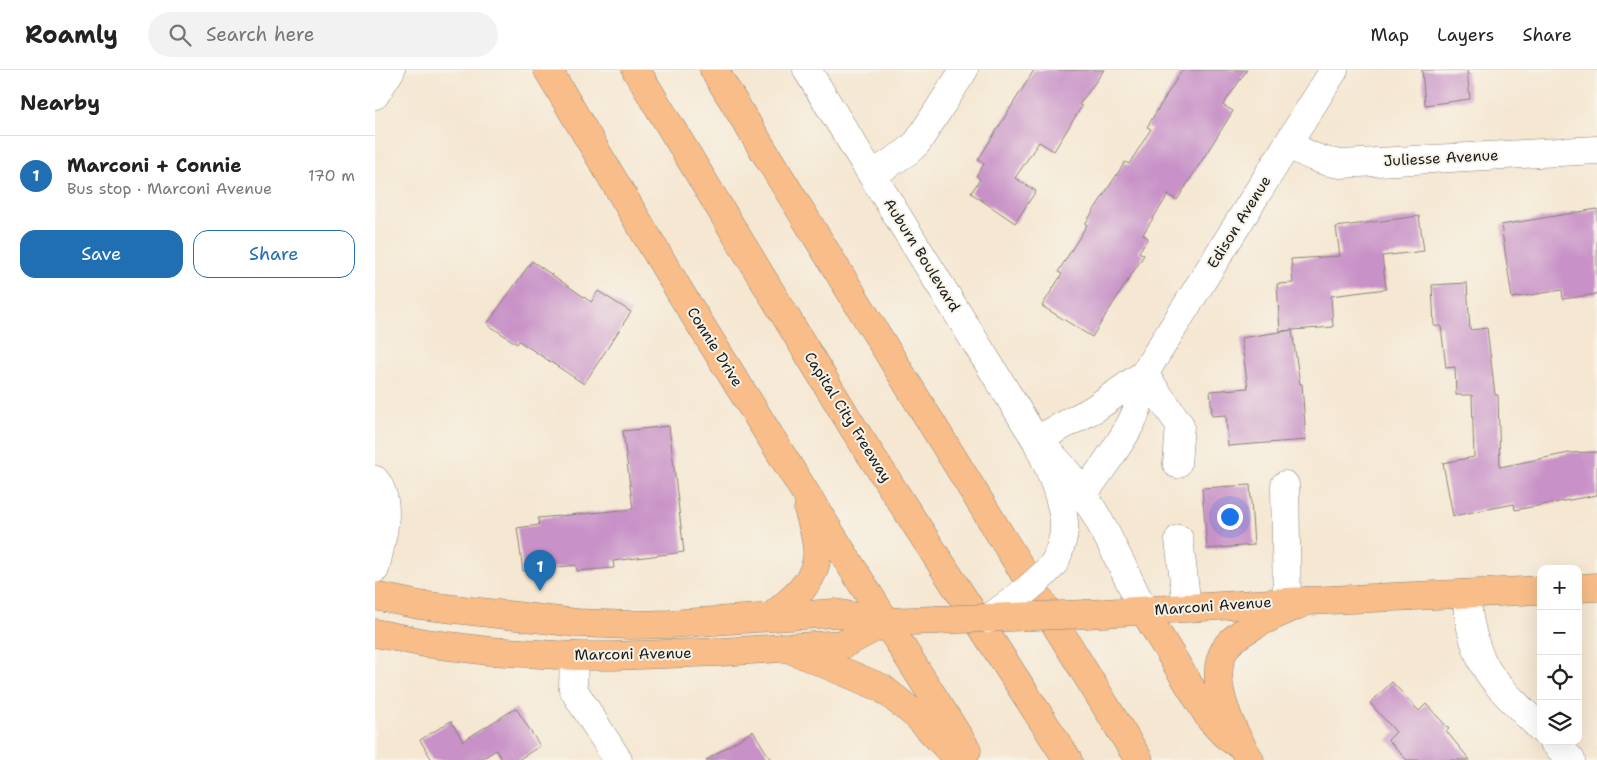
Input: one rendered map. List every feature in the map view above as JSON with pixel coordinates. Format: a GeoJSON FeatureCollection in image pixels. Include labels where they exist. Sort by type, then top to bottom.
{"type":"FeatureCollection","features":[{"type":"Feature","properties":{"kind":"main road","name":"Connie Drive"},"geometry":{"type":"LineString","coordinates":[[548,70],[680,292],[973,760]]}},
{"type":"Feature","properties":{"kind":"main road","name":"Capital City Freeway"},"geometry":{"type":"LineString","coordinates":[[636,70],[854,429],[1068,760]]}},
{"type":"Feature","properties":{"kind":"main road"},"geometry":{"type":"LineString","coordinates":[[714,70],[1139,760]]}},
{"type":"Feature","properties":{"kind":"main road"},"geometry":{"type":"LineString","coordinates":[[771,617],[797,595],[813,570],[817,556],[804,491]]}},
{"type":"Feature","properties":{"kind":"main road"},"geometry":{"type":"LineString","coordinates":[[1582,588],[1597,587]]}},
{"type":"Feature","properties":{"kind":"main road","name":"Marconi Avenue"},"geometry":{"type":"LineString","coordinates":[[375,596],[419,605],[577,623],[630,625],[835,613],[886,622],[988,619],[1297,601],[1537,590]]}},
{"type":"Feature","properties":{"kind":"main road"},"geometry":{"type":"LineString","coordinates":[[1245,753],[1221,696],[1218,678],[1220,661],[1225,648],[1234,639],[1297,601]]}},
{"type":"Feature","properties":{"kind":"main road"},"geometry":{"type":"LineString","coordinates":[[1144,610],[1210,719],[1245,753]]}},
{"type":"Feature","properties":{"kind":"main road","name":"Marconi Avenue"},"geometry":{"type":"LineString","coordinates":[[375,633],[425,643],[489,651],[574,656],[672,654],[843,644],[886,622]]}},
{"type":"Feature","properties":{"kind":"main road"},"geometry":{"type":"LineString","coordinates":[[785,647],[882,688],[917,716],[959,760]]}},
{"type":"Feature","properties":{"kind":"street"},"geometry":{"type":"LineString","coordinates":[[375,95],[391,70]]}},
{"type":"Feature","properties":{"kind":"street","name":"Auburn Boulevard"},"geometry":{"type":"LineString","coordinates":[[807,70],[1037,440],[1057,492],[1064,529],[1061,546],[1055,562],[1026,592],[988,619]]}},
{"type":"Feature","properties":{"kind":"street"},"geometry":{"type":"LineString","coordinates":[[872,175],[907,152],[917,143],[964,70]]}},
{"type":"Feature","properties":{"kind":"street","name":"Edison Avenue"},"geometry":{"type":"LineString","coordinates":[[1037,440],[1094,408],[1144,374],[1334,70]]}},
{"type":"Feature","properties":{"kind":"street","name":"Juliesse Avenue"},"geometry":{"type":"LineString","coordinates":[[1288,144],[1310,156],[1326,162],[1341,164],[1597,150]]}},
{"type":"Feature","properties":{"kind":"street"},"geometry":{"type":"LineString","coordinates":[[1144,374],[1180,425],[1177,464]]}},
{"type":"Feature","properties":{"kind":"street","name":"Edison Avenue"},"geometry":{"type":"LineString","coordinates":[[1084,494],[1122,438],[1137,411],[1142,393],[1144,374]]}},
{"type":"Feature","properties":{"kind":"street","name":"Auburn Boulevard"},"geometry":{"type":"LineString","coordinates":[[1037,440],[1061,464],[1084,494],[1144,610]]}},
{"type":"Feature","properties":{"kind":"street"},"geometry":{"type":"LineString","coordinates":[[375,480],[379,485],[384,502],[384,521],[375,569]]}},
{"type":"Feature","properties":{"kind":"street"},"geometry":{"type":"LineString","coordinates":[[1285,485],[1297,601]]}},
{"type":"Feature","properties":{"kind":"street"},"geometry":{"type":"LineString","coordinates":[[1179,539],[1187,607]]}},
{"type":"Feature","properties":{"kind":"street"},"geometry":{"type":"LineString","coordinates":[[1466,594],[1473,642],[1482,662],[1494,680],[1537,725]]}},
{"type":"Feature","properties":{"kind":"street"},"geometry":{"type":"LineString","coordinates":[[574,656],[573,689],[617,760]]}},
{"type":"Feature","properties":{"kind":"street"},"geometry":{"type":"LineString","coordinates":[[1557,745],[1571,760]]}},
{"type":"Feature","properties":{"kind":"building"},"geometry":{"type":"Polygon","coordinates":[[[1034,70],[1104,70],[1079,105],[1082,106],[1054,151],[1039,142],[1015,178],[1036,191],[1015,223],[971,193],[980,179],[976,176],[984,164],[978,160],[1034,70]]]}},
{"type":"Feature","properties":{"kind":"building"},"geometry":{"type":"Polygon","coordinates":[[[1182,70],[1247,70],[1223,105],[1233,111],[1177,200],[1168,195],[1143,234],[1148,238],[1139,252],[1144,255],[1092,337],[1042,306],[1062,274],[1058,272],[1087,225],[1085,224],[1125,162],[1129,164],[1151,129],[1147,127],[1182,70]]]}},
{"type":"Feature","properties":{"kind":"building"},"geometry":{"type":"Polygon","coordinates":[[[1422,70],[1467,70],[1470,99],[1425,105],[1422,70]]]}},
{"type":"Feature","properties":{"kind":"building"},"geometry":{"type":"Polygon","coordinates":[[[1597,209],[1597,294],[1563,299],[1562,290],[1512,298],[1501,225],[1597,209]]]}},
{"type":"Feature","properties":{"kind":"building"},"geometry":{"type":"Polygon","coordinates":[[[1419,216],[1424,251],[1382,256],[1386,289],[1331,296],[1333,327],[1280,331],[1277,284],[1293,283],[1291,259],[1340,256],[1336,227],[1419,216]]]}},
{"type":"Feature","properties":{"kind":"building"},"geometry":{"type":"Polygon","coordinates":[[[532,261],[591,302],[598,291],[631,312],[584,384],[519,341],[517,344],[487,324],[532,261]]]}},
{"type":"Feature","properties":{"kind":"building"},"geometry":{"type":"Polygon","coordinates":[[[1467,283],[1470,330],[1487,328],[1495,395],[1498,395],[1500,467],[1569,453],[1597,452],[1597,495],[1515,510],[1514,504],[1453,516],[1443,463],[1474,457],[1472,395],[1456,395],[1455,367],[1446,368],[1441,326],[1434,326],[1432,285],[1467,283]]]}},
{"type":"Feature","properties":{"kind":"building"},"geometry":{"type":"Polygon","coordinates":[[[1292,330],[1300,384],[1302,384],[1306,440],[1228,446],[1226,415],[1212,416],[1210,391],[1248,388],[1241,338],[1292,330]]]}},
{"type":"Feature","properties":{"kind":"building"},"geometry":{"type":"Polygon","coordinates":[[[669,426],[684,552],[613,561],[614,568],[577,571],[576,565],[523,571],[517,528],[539,525],[538,518],[633,509],[623,431],[669,426]]]}},
{"type":"Feature","properties":{"kind":"building"},"geometry":{"type":"Polygon","coordinates":[[[1250,485],[1254,545],[1207,549],[1202,488],[1250,485]]]}},
{"type":"Feature","properties":{"kind":"building"},"geometry":{"type":"Polygon","coordinates":[[[1392,682],[1419,711],[1426,704],[1449,729],[1446,731],[1470,760],[1407,760],[1388,740],[1396,732],[1370,703],[1392,682]]]}},
{"type":"Feature","properties":{"kind":"building"},"geometry":{"type":"Polygon","coordinates":[[[516,708],[540,746],[518,760],[502,760],[496,750],[480,760],[432,760],[420,740],[451,721],[463,741],[516,708]]]}},
{"type":"Feature","properties":{"kind":"building"},"geometry":{"type":"Polygon","coordinates":[[[753,731],[771,760],[706,760],[753,731]]]}},
{"type":"Feature","properties":{"kind":"place","name":"Marconi + Connie"},"geometry":{"type":"Point","coordinates":[540,591]}}]}
